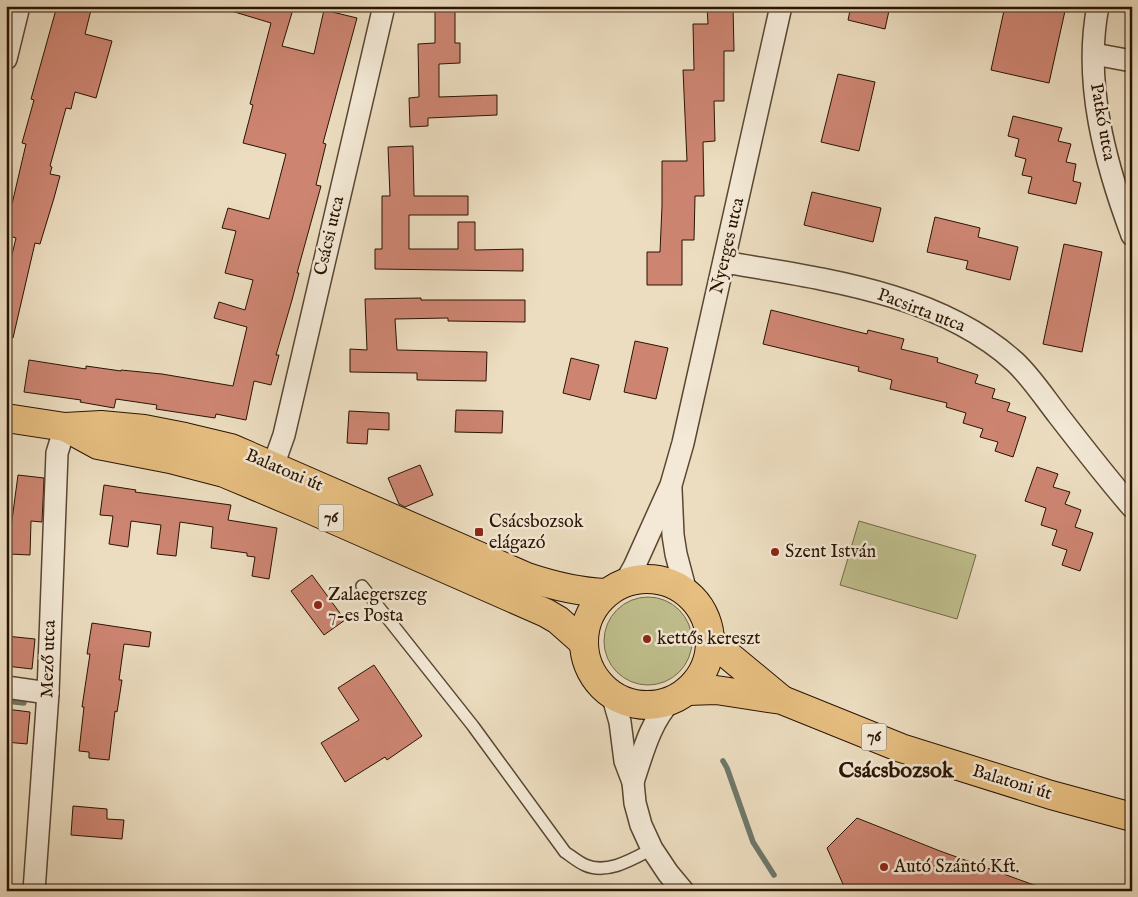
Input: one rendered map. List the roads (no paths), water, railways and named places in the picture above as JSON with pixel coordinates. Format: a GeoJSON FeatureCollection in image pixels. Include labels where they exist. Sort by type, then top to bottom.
{"type":"FeatureCollection","features":[{"type":"Feature","properties":{"kind":"main road","name":"Balatoni út"},"geometry":{"type":"LineString","coordinates":[[6,418],[65,427],[109,426],[144,429],[185,436],[231,448],[528,577],[559,588],[580,592],[615,588]]}},
{"type":"Feature","properties":{"kind":"main road","name":"Balatoni út"},"geometry":{"type":"LineString","coordinates":[[65,427],[98,445],[170,459],[224,473],[546,613],[558,620],[584,643]]}},
{"type":"Feature","properties":{"kind":"main road","name":"76"},"geometry":{"type":"LineString","coordinates":[[646,579],[667,582],[686,592],[699,605],[708,622],[710,641],[708,659],[700,676],[679,695],[653,705],[634,704],[612,694],[603,687],[593,674],[586,659],[585,629],[596,604],[615,588],[646,579]]}},
{"type":"Feature","properties":{"kind":"main road","name":"Balatoni út"},"geometry":{"type":"LineString","coordinates":[[710,641],[782,700]]}},
{"type":"Feature","properties":{"kind":"main road","name":"Balatoni út"},"geometry":{"type":"LineString","coordinates":[[679,695],[716,690],[782,700],[901,748],[1050,795],[1132,817]]}},
{"type":"Feature","properties":{"kind":"street"},"geometry":{"type":"LineString","coordinates":[[6,59],[19,6]]}},
{"type":"Feature","properties":{"kind":"street","name":"Csácsi utca"},"geometry":{"type":"LineString","coordinates":[[273,466],[284,435],[384,6]]}},
{"type":"Feature","properties":{"kind":"street","name":"Nyerges utca"},"geometry":{"type":"LineString","coordinates":[[615,588],[634,567],[671,485],[683,440],[782,6]]}},
{"type":"Feature","properties":{"kind":"street","name":"Patkó utca"},"geometry":{"type":"LineString","coordinates":[[1098,6],[1095,22],[1094,81],[1100,123],[1110,166],[1132,235]]}},
{"type":"Feature","properties":{"kind":"street"},"geometry":{"type":"LineString","coordinates":[[1094,54],[1132,61]]}},
{"type":"Feature","properties":{"kind":"street","name":"Pacsirta utca"},"geometry":{"type":"LineString","coordinates":[[724,262],[811,277],[862,289],[931,311],[972,330],[1003,352],[1029,378],[1132,507]]}},
{"type":"Feature","properties":{"kind":"street","name":"Mező utca"},"geometry":{"type":"LineString","coordinates":[[34,891],[48,693],[57,453],[65,427]]}},
{"type":"Feature","properties":{"kind":"street","name":"Nyerges utca"},"geometry":{"type":"LineString","coordinates":[[671,485],[673,535],[686,592]]}},
{"type":"Feature","properties":{"kind":"street"},"geometry":{"type":"LineString","coordinates":[[6,687],[48,693]]}},
{"type":"Feature","properties":{"kind":"street"},"geometry":{"type":"LineString","coordinates":[[612,694],[620,722],[625,761],[633,782],[635,802],[641,825],[652,848],[668,873],[683,891]]}},
{"type":"Feature","properties":{"kind":"street"},"geometry":{"type":"LineString","coordinates":[[633,782],[652,729],[660,713],[679,695]]}},
{"type":"Feature","properties":{"kind":"lane"},"geometry":{"type":"LineString","coordinates":[[362,586],[472,726],[565,852],[586,866],[610,868],[632,860],[652,848]]}},
{"type":"Feature","properties":{"kind":"waterway"},"geometry":{"type":"LineString","coordinates":[[6,701],[24,703]]}},
{"type":"Feature","properties":{"kind":"waterway"},"geometry":{"type":"LineString","coordinates":[[723,761],[753,842],[774,875]]}},
{"type":"Feature","properties":{"kind":"place","name":"Csácsbozsok elágazó"},"geometry":{"type":"Point","coordinates":[479,532]}},
{"type":"Feature","properties":{"kind":"place","name":"Szent István"},"geometry":{"type":"Point","coordinates":[775,552]}},
{"type":"Feature","properties":{"kind":"place","name":"Zalaegerszeg 7-es Posta"},"geometry":{"type":"Point","coordinates":[318,605]}},
{"type":"Feature","properties":{"kind":"place","name":"kettős kereszt"},"geometry":{"type":"Point","coordinates":[647,639]}},
{"type":"Feature","properties":{"kind":"place","name":"Autó Szántó Kft."},"geometry":{"type":"Point","coordinates":[884,867]}},
{"type":"Feature","properties":{"kind":"district","name":"Csácsbozsok"},"geometry":{"type":"Point","coordinates":[896,771]}}]}
